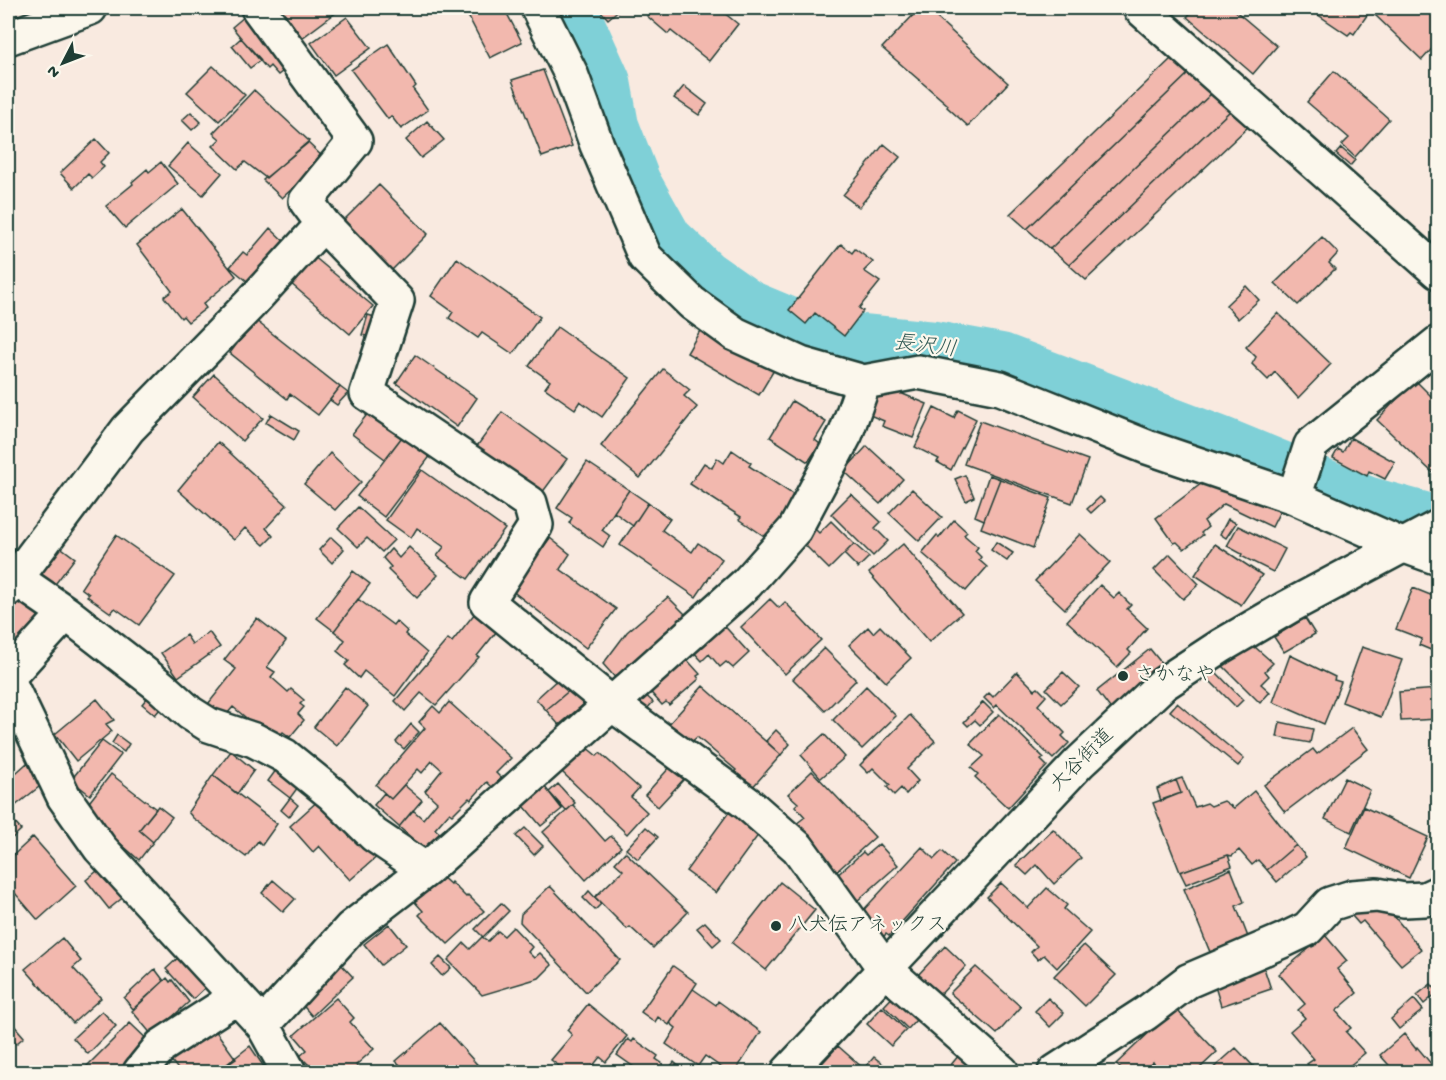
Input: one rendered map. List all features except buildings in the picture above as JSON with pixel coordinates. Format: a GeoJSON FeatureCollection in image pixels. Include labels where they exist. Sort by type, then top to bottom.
{"type":"FeatureCollection","features":[{"type":"Feature","properties":{"kind":"street"},"geometry":{"type":"LineString","coordinates":[[8,38],[90,8]]}},
{"type":"Feature","properties":{"kind":"street"},"geometry":{"type":"LineString","coordinates":[[258,8],[355,141],[306,201],[323,224],[397,301],[367,393],[530,503],[536,525],[487,602],[612,704],[748,804],[798,848],[885,969],[1002,1072]]}},
{"type":"Feature","properties":{"kind":"street"},"geometry":{"type":"LineString","coordinates":[[538,8],[571,74],[597,145],[645,257],[692,303],[735,334],[801,363],[864,382],[918,372],[1000,388],[1147,447],[1294,496],[1403,545],[1438,558]]}},
{"type":"Feature","properties":{"kind":"street"},"geometry":{"type":"LineString","coordinates":[[1140,8],[1438,272]]}},
{"type":"Feature","properties":{"kind":"street"},"geometry":{"type":"LineString","coordinates":[[323,224],[250,304],[129,429],[10,581],[66,613],[160,686],[190,713],[209,725],[254,740],[285,756],[332,794],[374,835],[426,870]]}},
{"type":"Feature","properties":{"kind":"street"},"geometry":{"type":"LineString","coordinates":[[1294,496],[1311,446],[1438,342]]}},
{"type":"Feature","properties":{"kind":"street"},"geometry":{"type":"LineString","coordinates":[[263,1025],[351,928],[426,870],[747,583],[795,528],[846,433],[864,382]]}},
{"type":"Feature","properties":{"kind":"street","name":"大谷街道"},"geometry":{"type":"LineString","coordinates":[[788,1072],[1079,763],[1163,684],[1221,646],[1438,527]]}},
{"type":"Feature","properties":{"kind":"street"},"geometry":{"type":"LineString","coordinates":[[66,613],[8,679],[64,797],[100,848],[263,1025],[289,1072]]}},
{"type":"Feature","properties":{"kind":"street"},"geometry":{"type":"LineString","coordinates":[[1055,1072],[1146,1013],[1188,981],[1306,929],[1330,904],[1352,897],[1377,895],[1404,900],[1425,899],[1438,894]]}},
{"type":"Feature","properties":{"kind":"street"},"geometry":{"type":"LineString","coordinates":[[140,1072],[161,1046],[237,997]]}},
{"type":"Feature","properties":{"kind":"waterway","name":"長沢川"},"geometry":{"type":"LineString","coordinates":[[567,8],[576,20],[604,82],[612,126],[634,183],[666,240],[704,276],[748,307],[820,337],[935,348],[1001,360],[1222,444],[1366,503],[1438,523]]}},
{"type":"Feature","properties":{"kind":"place","name":"さかなや"},"geometry":{"type":"Point","coordinates":[1123,676]}},
{"type":"Feature","properties":{"kind":"place","name":"八犬伝アネックス"},"geometry":{"type":"Point","coordinates":[776,926]}}]}
